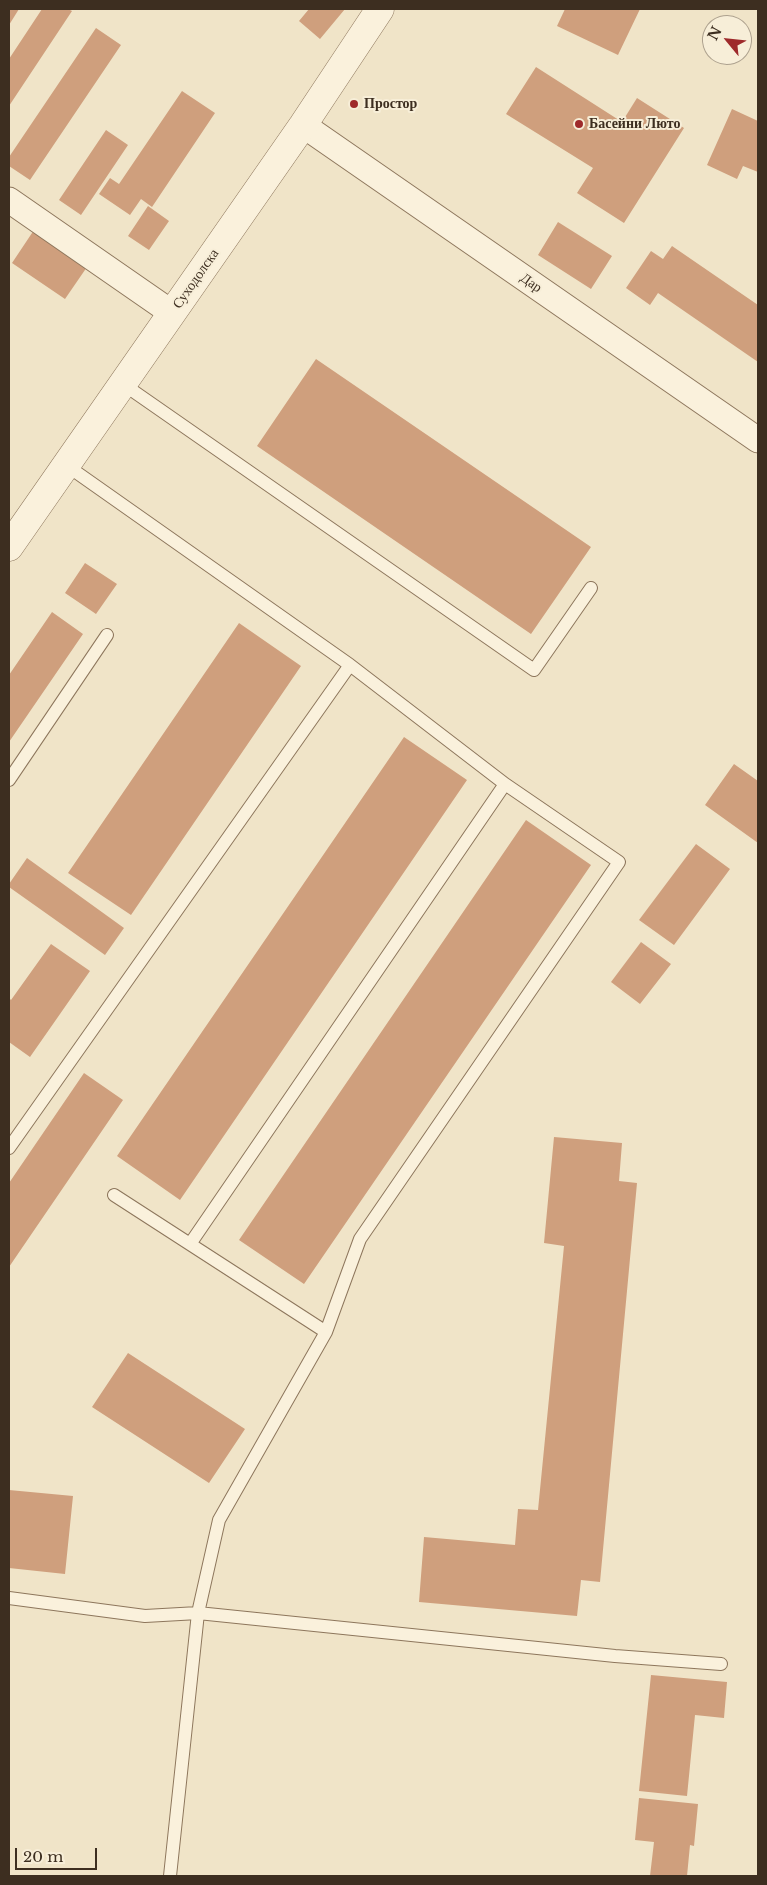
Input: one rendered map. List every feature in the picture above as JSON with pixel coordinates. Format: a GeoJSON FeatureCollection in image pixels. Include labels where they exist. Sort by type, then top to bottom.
{"type":"FeatureCollection","features":[{"type":"Feature","properties":{"kind":"street","name":"Суходолска"},"geometry":{"type":"LineString","coordinates":[[9,547],[303,125],[380,9]]}},
{"type":"Feature","properties":{"kind":"street","name":"Дар"},"geometry":{"type":"LineString","coordinates":[[303,125],[758,440]]}},
{"type":"Feature","properties":{"kind":"street"},"geometry":{"type":"LineString","coordinates":[[9,200],[172,313]]}},
{"type":"Feature","properties":{"kind":"lane"},"geometry":{"type":"LineString","coordinates":[[123,384],[534,670],[591,588]]}},
{"type":"Feature","properties":{"kind":"lane"},"geometry":{"type":"LineString","coordinates":[[66,465],[350,665],[505,784],[619,862],[360,1239],[326,1332],[219,1520],[198,1612],[170,1876]]}},
{"type":"Feature","properties":{"kind":"lane"},"geometry":{"type":"LineString","coordinates":[[9,780],[107,635]]}},
{"type":"Feature","properties":{"kind":"lane"},"geometry":{"type":"LineString","coordinates":[[9,1148],[350,665]]}},
{"type":"Feature","properties":{"kind":"lane"},"geometry":{"type":"LineString","coordinates":[[190,1244],[505,784]]}},
{"type":"Feature","properties":{"kind":"lane"},"geometry":{"type":"LineString","coordinates":[[114,1195],[326,1332]]}},
{"type":"Feature","properties":{"kind":"lane"},"geometry":{"type":"LineString","coordinates":[[9,1598],[145,1616],[198,1612],[606,1655],[721,1664]]}},
{"type":"Feature","properties":{"kind":"building"},"geometry":{"type":"Polygon","coordinates":[[[9,9],[19,9],[9,25],[9,9]]]}},
{"type":"Feature","properties":{"kind":"building"},"geometry":{"type":"Polygon","coordinates":[[[42,9],[68,9],[72,11],[9,106],[9,59],[42,9]]]}},
{"type":"Feature","properties":{"kind":"building"},"geometry":{"type":"Polygon","coordinates":[[[309,9],[345,9],[320,39],[299,21],[309,9]]]}},
{"type":"Feature","properties":{"kind":"building"},"geometry":{"type":"Polygon","coordinates":[[[565,9],[640,9],[618,55],[557,26],[565,9]]]}},
{"type":"Feature","properties":{"kind":"building"},"geometry":{"type":"Polygon","coordinates":[[[96,28],[121,45],[30,180],[9,166],[9,157],[96,28]]]}},
{"type":"Feature","properties":{"kind":"building"},"geometry":{"type":"Polygon","coordinates":[[[536,67],[622,122],[637,98],[684,128],[624,223],[577,193],[593,168],[506,114],[536,67]]]}},
{"type":"Feature","properties":{"kind":"building"},"geometry":{"type":"Polygon","coordinates":[[[182,91],[215,113],[152,207],[141,199],[130,215],[99,194],[110,178],[119,184],[182,91]]]}},
{"type":"Feature","properties":{"kind":"building"},"geometry":{"type":"Polygon","coordinates":[[[732,109],[758,121],[758,172],[743,166],[737,179],[707,165],[732,109]]]}},
{"type":"Feature","properties":{"kind":"building"},"geometry":{"type":"Polygon","coordinates":[[[106,130],[128,145],[81,215],[59,200],[106,130]]]}},
{"type":"Feature","properties":{"kind":"building"},"geometry":{"type":"Polygon","coordinates":[[[148,206],[169,221],[149,250],[128,236],[148,206]]]}},
{"type":"Feature","properties":{"kind":"building"},"geometry":{"type":"Polygon","coordinates":[[[558,222],[612,256],[591,289],[538,255],[558,222]]]}},
{"type":"Feature","properties":{"kind":"building"},"geometry":{"type":"Polygon","coordinates":[[[34,230],[87,267],[65,299],[12,263],[34,230]]]}},
{"type":"Feature","properties":{"kind":"building"},"geometry":{"type":"Polygon","coordinates":[[[672,246],[758,305],[758,362],[658,293],[650,305],[626,288],[651,251],[663,259],[672,246]]]}},
{"type":"Feature","properties":{"kind":"building"},"geometry":{"type":"Polygon","coordinates":[[[316,359],[591,547],[531,634],[257,446],[316,359]]]}},
{"type":"Feature","properties":{"kind":"building"},"geometry":{"type":"Polygon","coordinates":[[[85,563],[117,584],[96,614],[65,593],[85,563]]]}},
{"type":"Feature","properties":{"kind":"building"},"geometry":{"type":"Polygon","coordinates":[[[52,612],[83,634],[9,742],[9,675],[52,612]]]}},
{"type":"Feature","properties":{"kind":"building"},"geometry":{"type":"Polygon","coordinates":[[[239,623],[301,666],[131,915],[68,873],[239,623]]]}},
{"type":"Feature","properties":{"kind":"building"},"geometry":{"type":"Polygon","coordinates":[[[404,737],[467,780],[180,1200],[117,1156],[404,737]]]}},
{"type":"Feature","properties":{"kind":"building"},"geometry":{"type":"Polygon","coordinates":[[[734,764],[758,781],[758,843],[705,805],[734,764]]]}},
{"type":"Feature","properties":{"kind":"building"},"geometry":{"type":"Polygon","coordinates":[[[526,820],[591,865],[304,1284],[239,1240],[526,820]]]}},
{"type":"Feature","properties":{"kind":"building"},"geometry":{"type":"Polygon","coordinates":[[[696,844],[730,869],[674,945],[639,920],[696,844]]]}},
{"type":"Feature","properties":{"kind":"building"},"geometry":{"type":"Polygon","coordinates":[[[27,858],[124,928],[105,955],[9,887],[9,884],[27,858]]]}},
{"type":"Feature","properties":{"kind":"building"},"geometry":{"type":"Polygon","coordinates":[[[641,942],[671,964],[640,1004],[611,982],[641,942]]]}},
{"type":"Feature","properties":{"kind":"building"},"geometry":{"type":"Polygon","coordinates":[[[51,944],[90,971],[30,1057],[9,1042],[9,998],[11,1000],[51,944]]]}},
{"type":"Feature","properties":{"kind":"building"},"geometry":{"type":"Polygon","coordinates":[[[84,1073],[123,1100],[9,1267],[9,1183],[84,1073]]]}},
{"type":"Feature","properties":{"kind":"building"},"geometry":{"type":"Polygon","coordinates":[[[554,1137],[622,1143],[619,1181],[637,1183],[600,1582],[581,1580],[577,1616],[419,1602],[424,1537],[515,1545],[518,1509],[538,1510],[564,1246],[544,1243],[554,1137]]]}},
{"type":"Feature","properties":{"kind":"building"},"geometry":{"type":"Polygon","coordinates":[[[128,1353],[245,1429],[209,1483],[92,1407],[128,1353]]]}},
{"type":"Feature","properties":{"kind":"building"},"geometry":{"type":"Polygon","coordinates":[[[9,1490],[73,1496],[65,1574],[9,1568],[9,1490]]]}},
{"type":"Feature","properties":{"kind":"building"},"geometry":{"type":"Polygon","coordinates":[[[651,1675],[727,1682],[724,1718],[695,1715],[687,1796],[639,1791],[651,1675]]]}},
{"type":"Feature","properties":{"kind":"building"},"geometry":{"type":"Polygon","coordinates":[[[639,1798],[698,1804],[694,1846],[690,1845],[687,1876],[650,1876],[654,1842],[635,1840],[639,1798]]]}},
{"type":"Feature","properties":{"kind":"place","name":"Простор"},"geometry":{"type":"Point","coordinates":[354,104]}},
{"type":"Feature","properties":{"kind":"place","name":"Басейни Люто"},"geometry":{"type":"Point","coordinates":[579,124]}}]}
